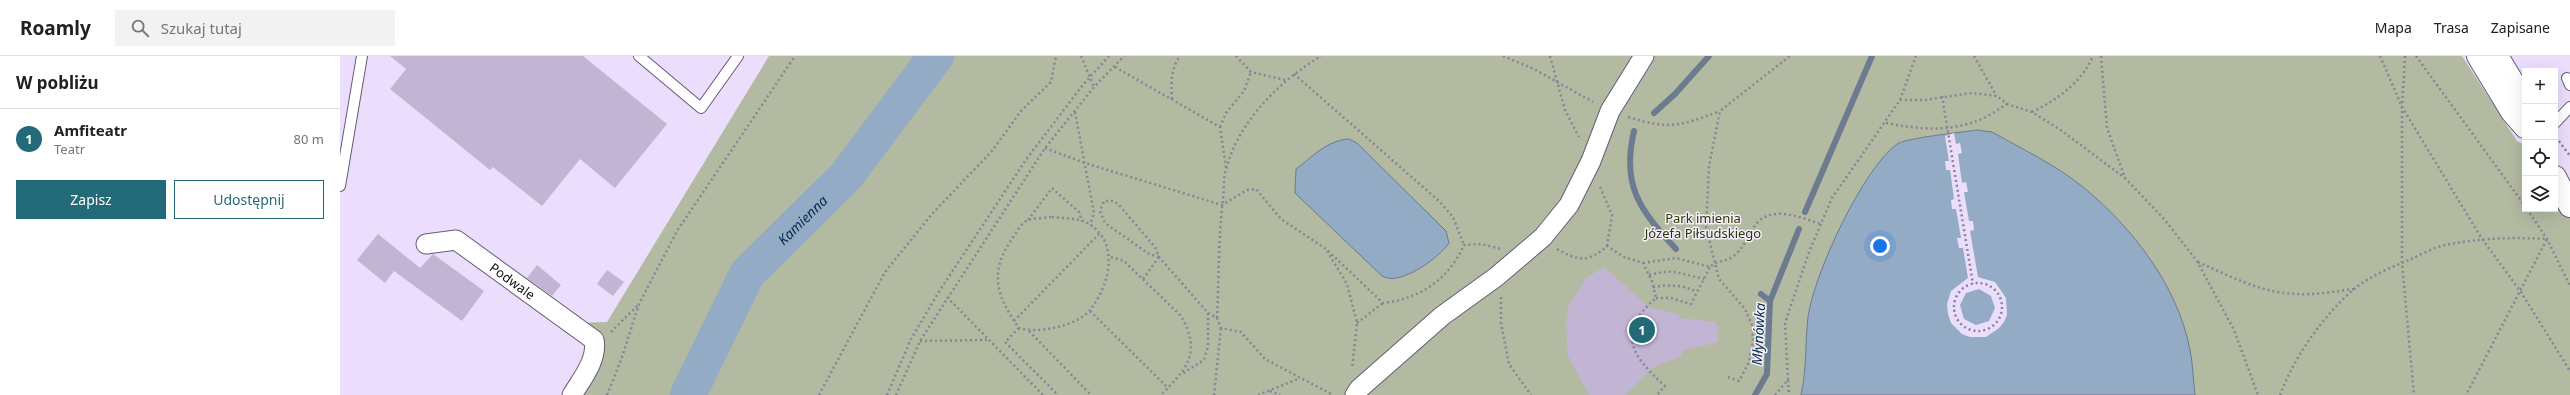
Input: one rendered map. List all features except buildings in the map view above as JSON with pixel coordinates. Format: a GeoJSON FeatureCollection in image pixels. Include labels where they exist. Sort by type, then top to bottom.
{"type":"FeatureCollection","features":[{"type":"Feature","properties":{"kind":"street"},"geometry":{"type":"LineString","coordinates":[[1355,395],[1442,316],[1496,277],[1542,237],[1570,205],[1591,161],[1610,111],[1644,56]]}},
{"type":"Feature","properties":{"kind":"street"},"geometry":{"type":"LineString","coordinates":[[2478,56],[2512,112],[2522,124]]}},
{"type":"Feature","properties":{"kind":"street"},"geometry":{"type":"LineString","coordinates":[[2497,56],[2523,99],[2524,104]]}},
{"type":"Feature","properties":{"kind":"street","name":"Podwale"},"geometry":{"type":"LineString","coordinates":[[426,244],[456,240],[594,340]]}},
{"type":"Feature","properties":{"kind":"street"},"geometry":{"type":"LineString","coordinates":[[572,395],[594,356],[596,348],[594,340]]}},
{"type":"Feature","properties":{"kind":"lane"},"geometry":{"type":"LineString","coordinates":[[340,186],[362,56]]}},
{"type":"Feature","properties":{"kind":"lane"},"geometry":{"type":"LineString","coordinates":[[639,56],[701,108],[738,56]]}},
{"type":"Feature","properties":{"kind":"lane"},"geometry":{"type":"LineString","coordinates":[[2558,120],[2570,107]]}},
{"type":"Feature","properties":{"kind":"path"},"geometry":{"type":"LineString","coordinates":[[607,395],[621,360],[639,304],[677,231],[795,56]]}},
{"type":"Feature","properties":{"kind":"path"},"geometry":{"type":"LineString","coordinates":[[819,395],[885,272],[927,220],[992,151],[1021,111],[1051,82],[1056,56]]}},
{"type":"Feature","properties":{"kind":"path"},"geometry":{"type":"LineString","coordinates":[[1081,56],[1094,88]]}},
{"type":"Feature","properties":{"kind":"path"},"geometry":{"type":"LineString","coordinates":[[887,395],[911,339],[940,290],[1025,161],[1109,56]]}},
{"type":"Feature","properties":{"kind":"path"},"geometry":{"type":"LineString","coordinates":[[896,395],[920,341],[947,297],[1045,148],[1094,88],[1124,56]]}},
{"type":"Feature","properties":{"kind":"path"},"geometry":{"type":"LineString","coordinates":[[1172,99],[1171,83],[1174,68],[1180,56]]}},
{"type":"Feature","properties":{"kind":"path"},"geometry":{"type":"LineString","coordinates":[[1236,56],[1251,72],[1285,80]]}},
{"type":"Feature","properties":{"kind":"path"},"geometry":{"type":"LineString","coordinates":[[1226,170],[1239,138],[1258,110],[1285,80],[1321,56]]}},
{"type":"Feature","properties":{"kind":"path"},"geometry":{"type":"LineString","coordinates":[[1550,56],[1557,83]]}},
{"type":"Feature","properties":{"kind":"path"},"geometry":{"type":"LineString","coordinates":[[1728,377],[1739,381],[1744,374],[1753,341],[1752,325],[1745,309],[1719,279],[1706,228],[1709,166],[1720,111],[1790,56]]}},
{"type":"Feature","properties":{"kind":"path"},"geometry":{"type":"LineString","coordinates":[[1789,395],[1785,323],[1821,224],[1832,198],[1886,123],[1900,100],[1916,56]]}},
{"type":"Feature","properties":{"kind":"path"},"geometry":{"type":"LineString","coordinates":[[1974,56],[1997,96],[2007,104],[2032,112],[2062,131],[2125,178],[2164,219],[2197,261],[2234,330],[2258,395]]}},
{"type":"Feature","properties":{"kind":"path"},"geometry":{"type":"LineString","coordinates":[[2032,112],[2045,106],[2072,86],[2093,56]]}},
{"type":"Feature","properties":{"kind":"path"},"geometry":{"type":"LineString","coordinates":[[2101,56],[2107,128],[2125,178]]}},
{"type":"Feature","properties":{"kind":"path"},"geometry":{"type":"LineString","coordinates":[[2380,56],[2402,107],[2482,239],[2521,292],[2570,371]]}},
{"type":"Feature","properties":{"kind":"path"},"geometry":{"type":"LineString","coordinates":[[2405,56],[2402,107],[2402,263],[2414,395]]}},
{"type":"Feature","properties":{"kind":"path"},"geometry":{"type":"LineString","coordinates":[[2416,56],[2437,82],[2522,202]]}},
{"type":"Feature","properties":{"kind":"path"},"geometry":{"type":"LineString","coordinates":[[1115,67],[1220,127]]}},
{"type":"Feature","properties":{"kind":"path"},"geometry":{"type":"LineString","coordinates":[[1214,395],[1221,328],[1217,318],[1222,204],[1226,170],[1220,127],[1226,113],[1235,105],[1244,91],[1251,72]]}},
{"type":"Feature","properties":{"kind":"path"},"geometry":{"type":"LineString","coordinates":[[1294,74],[1439,201],[1453,217],[1464,245],[1451,269],[1434,286],[1400,302],[1383,303],[1358,323]]}},
{"type":"Feature","properties":{"kind":"path"},"geometry":{"type":"LineString","coordinates":[[1900,100],[1925,100],[1942,96],[1972,93],[1997,96]]}},
{"type":"Feature","properties":{"kind":"path"},"geometry":{"type":"LineString","coordinates":[[1942,96],[1949,128],[1973,284]]}},
{"type":"Feature","properties":{"kind":"path"},"geometry":{"type":"LineString","coordinates":[[1886,123],[1921,130],[1949,128],[1976,122],[2007,104]]}},
{"type":"Feature","properties":{"kind":"path"},"geometry":{"type":"LineString","coordinates":[[1074,112],[1094,213],[1090,225]]}},
{"type":"Feature","properties":{"kind":"path"},"geometry":{"type":"LineString","coordinates":[[2558,139],[2570,156]]}},
{"type":"Feature","properties":{"kind":"path"},"geometry":{"type":"LineString","coordinates":[[1045,148],[1085,163],[1222,204],[1232,201],[1243,192],[1256,189],[1281,219],[1326,249],[1383,303]]}},
{"type":"Feature","properties":{"kind":"path"},"geometry":{"type":"LineString","coordinates":[[1028,220],[1052,217],[1082,221],[1090,225],[1107,242],[1111,257],[1100,294],[1090,311],[1075,320],[1045,331],[1028,331],[1019,328],[1002,300],[997,281],[999,260],[1020,226],[1028,220],[1052,188],[1078,212],[1082,221]]}},
{"type":"Feature","properties":{"kind":"path"},"geometry":{"type":"LineString","coordinates":[[1159,257],[1149,254],[1105,223],[1100,211],[1104,201],[1114,201],[1155,246],[1159,257],[1208,313],[1217,318]]}},
{"type":"Feature","properties":{"kind":"path"},"geometry":{"type":"LineString","coordinates":[[1094,213],[1100,211]]}},
{"type":"Feature","properties":{"kind":"path"},"geometry":{"type":"LineString","coordinates":[[2529,212],[2547,239],[2570,286]]}},
{"type":"Feature","properties":{"kind":"path"},"geometry":{"type":"LineString","coordinates":[[1657,395],[1665,386],[1644,366],[1633,349],[1633,328],[1644,309],[1656,298],[1671,298],[1691,304],[1710,267],[1715,262],[1729,260],[1737,254],[1757,223],[1772,214],[1780,213],[1821,224]]}},
{"type":"Feature","properties":{"kind":"path"},"geometry":{"type":"LineString","coordinates":[[1014,321],[1099,234]]}},
{"type":"Feature","properties":{"kind":"path"},"geometry":{"type":"LineString","coordinates":[[1542,237],[1556,248],[1576,259],[1595,256],[1607,246],[1624,256],[1643,263],[1676,258],[1710,267]]}},
{"type":"Feature","properties":{"kind":"path"},"geometry":{"type":"LineString","coordinates":[[2280,395],[2286,379],[2302,351],[2323,322],[2355,289],[2402,263],[2440,246],[2482,239],[2547,239]]}},
{"type":"Feature","properties":{"kind":"path"},"geometry":{"type":"LineString","coordinates":[[2466,395],[2521,292],[2547,239]]}},
{"type":"Feature","properties":{"kind":"path"},"geometry":{"type":"LineString","coordinates":[[1464,245],[1481,244],[1522,254]]}},
{"type":"Feature","properties":{"kind":"path"},"geometry":{"type":"LineString","coordinates":[[1326,249],[1347,284],[1358,323],[1352,375]]}},
{"type":"Feature","properties":{"kind":"path"},"geometry":{"type":"LineString","coordinates":[[1111,257],[1124,262],[1181,316],[1187,327],[1190,343],[1189,359],[1182,374]]}},
{"type":"Feature","properties":{"kind":"path"},"geometry":{"type":"LineString","coordinates":[[1143,279],[1159,257]]}},
{"type":"Feature","properties":{"kind":"path"},"geometry":{"type":"LineString","coordinates":[[2197,261],[2249,284],[2272,291],[2299,294],[2355,289]]}},
{"type":"Feature","properties":{"kind":"path"},"geometry":{"type":"LineString","coordinates":[[1643,263],[1654,287],[1656,298]]}},
{"type":"Feature","properties":{"kind":"path"},"geometry":{"type":"LineString","coordinates":[[1649,275],[1667,270],[1687,273],[1704,279]]}},
{"type":"Feature","properties":{"kind":"path"},"geometry":{"type":"LineString","coordinates":[[1496,277],[1501,295],[1501,322],[1509,364],[1531,395]]}},
{"type":"Feature","properties":{"kind":"path"},"geometry":{"type":"LineString","coordinates":[[1980,283],[1992,288],[2000,297],[2002,305],[1998,320],[1984,330],[1968,329],[1961,324],[1954,309],[1959,293],[1973,284],[1980,283]]}},
{"type":"Feature","properties":{"kind":"path"},"geometry":{"type":"LineString","coordinates":[[1654,287],[1664,285],[1680,286],[1697,292]]}},
{"type":"Feature","properties":{"kind":"path"},"geometry":{"type":"LineString","coordinates":[[947,297],[1043,395]]}},
{"type":"Feature","properties":{"kind":"path"},"geometry":{"type":"LineString","coordinates":[[594,340],[607,336],[639,304]]}},
{"type":"Feature","properties":{"kind":"path"},"geometry":{"type":"LineString","coordinates":[[1090,311],[1168,388]]}},
{"type":"Feature","properties":{"kind":"path"},"geometry":{"type":"LineString","coordinates":[[1161,395],[1182,374],[1204,360],[1208,346],[1208,313]]}},
{"type":"Feature","properties":{"kind":"path"},"geometry":{"type":"LineString","coordinates":[[1019,328],[1005,342],[1058,395]]}},
{"type":"Feature","properties":{"kind":"path"},"geometry":{"type":"LineString","coordinates":[[1221,328],[1241,332],[1265,359],[1298,379],[1333,395]]}},
{"type":"Feature","properties":{"kind":"path"},"geometry":{"type":"LineString","coordinates":[[1028,331],[1091,395]]}},
{"type":"Feature","properties":{"kind":"path"},"geometry":{"type":"LineString","coordinates":[[920,341],[989,340]]}},
{"type":"Feature","properties":{"kind":"path"},"geometry":{"type":"LineString","coordinates":[[1258,395],[1298,379]]}},
{"type":"Feature","properties":{"kind":"path"},"geometry":{"type":"LineString","coordinates":[[1775,395],[1788,380]]}},
{"type":"Feature","properties":{"kind":"path"},"geometry":{"type":"LineString","coordinates":[[1270,391],[1280,395]]}},
{"type":"Feature","properties":{"kind":"green space","name":"Park imienia Józefa Piłsudskiego"},"geometry":{"type":"Polygon","coordinates":[[[769,56],[2462,56],[2517,141],[2522,144],[2522,212],[2558,212],[2558,183],[2570,206],[2570,395],[572,395],[594,357],[576,323],[607,322],[769,56]]]}},
{"type":"Feature","properties":{"kind":"water"},"geometry":{"type":"Polygon","coordinates":[[[1977,130],[1992,132],[2073,179],[2119,220],[2135,239],[2164,281],[2184,326],[2192,361],[2195,395],[1801,395],[1804,376],[1808,317],[1812,298],[1830,250],[1842,224],[1869,176],[1883,157],[1897,144],[1922,137],[1977,130]]]}},
{"type":"Feature","properties":{"kind":"water"},"geometry":{"type":"Polygon","coordinates":[[[1349,139],[1357,143],[1446,231],[1449,243],[1437,256],[1418,269],[1398,278],[1382,276],[1295,193],[1296,169],[1315,154],[1334,142],[1349,139]]]}},
{"type":"Feature","properties":{"kind":"pier"},"geometry":{"type":"Polygon","coordinates":[[[1954,133],[1956,144],[1960,143],[1962,153],[1958,154],[1962,183],[1966,182],[1968,192],[1964,192],[1969,221],[1973,221],[1974,230],[1970,231],[1978,277],[1995,282],[2006,298],[2007,315],[2004,322],[1999,328],[1986,337],[1970,337],[1962,334],[1951,323],[1948,314],[1947,304],[1951,291],[1968,278],[1963,248],[1959,248],[1957,238],[1961,238],[1956,209],[1952,209],[1951,200],[1954,199],[1950,170],[1946,170],[1945,161],[1949,161],[1945,136],[1954,133]],[[1979,289],[1966,293],[1960,305],[1964,319],[1976,325],[1989,321],[1995,308],[1991,296],[1979,289]]]}},
{"type":"Feature","properties":{"kind":"waterway","name":"Kamienna"},"geometry":{"type":"LineString","coordinates":[[688,395],[747,274],[846,176],[936,56]]}},
{"type":"Feature","properties":{"kind":"waterway"},"geometry":{"type":"LineString","coordinates":[[1654,113],[1675,94],[1709,56]]}},
{"type":"Feature","properties":{"kind":"waterway","name":"Młynówka"},"geometry":{"type":"LineString","coordinates":[[1805,212],[1872,56]]}},
{"type":"Feature","properties":{"kind":"waterway"},"geometry":{"type":"LineString","coordinates":[[1634,131],[1630,167],[1632,182],[1643,209],[1652,222],[1676,249]]}},
{"type":"Feature","properties":{"kind":"waterway","name":"Młynówka"},"geometry":{"type":"LineString","coordinates":[[1755,395],[1767,374],[1770,301],[1799,229]]}},
{"type":"Feature","properties":{"kind":"waterway"},"geometry":{"type":"LineString","coordinates":[[1761,294],[1770,301]]}},
{"type":"Feature","properties":{"kind":"place","name":"Amfiteatr"},"geometry":{"type":"Point","coordinates":[1642,330]}}]}
